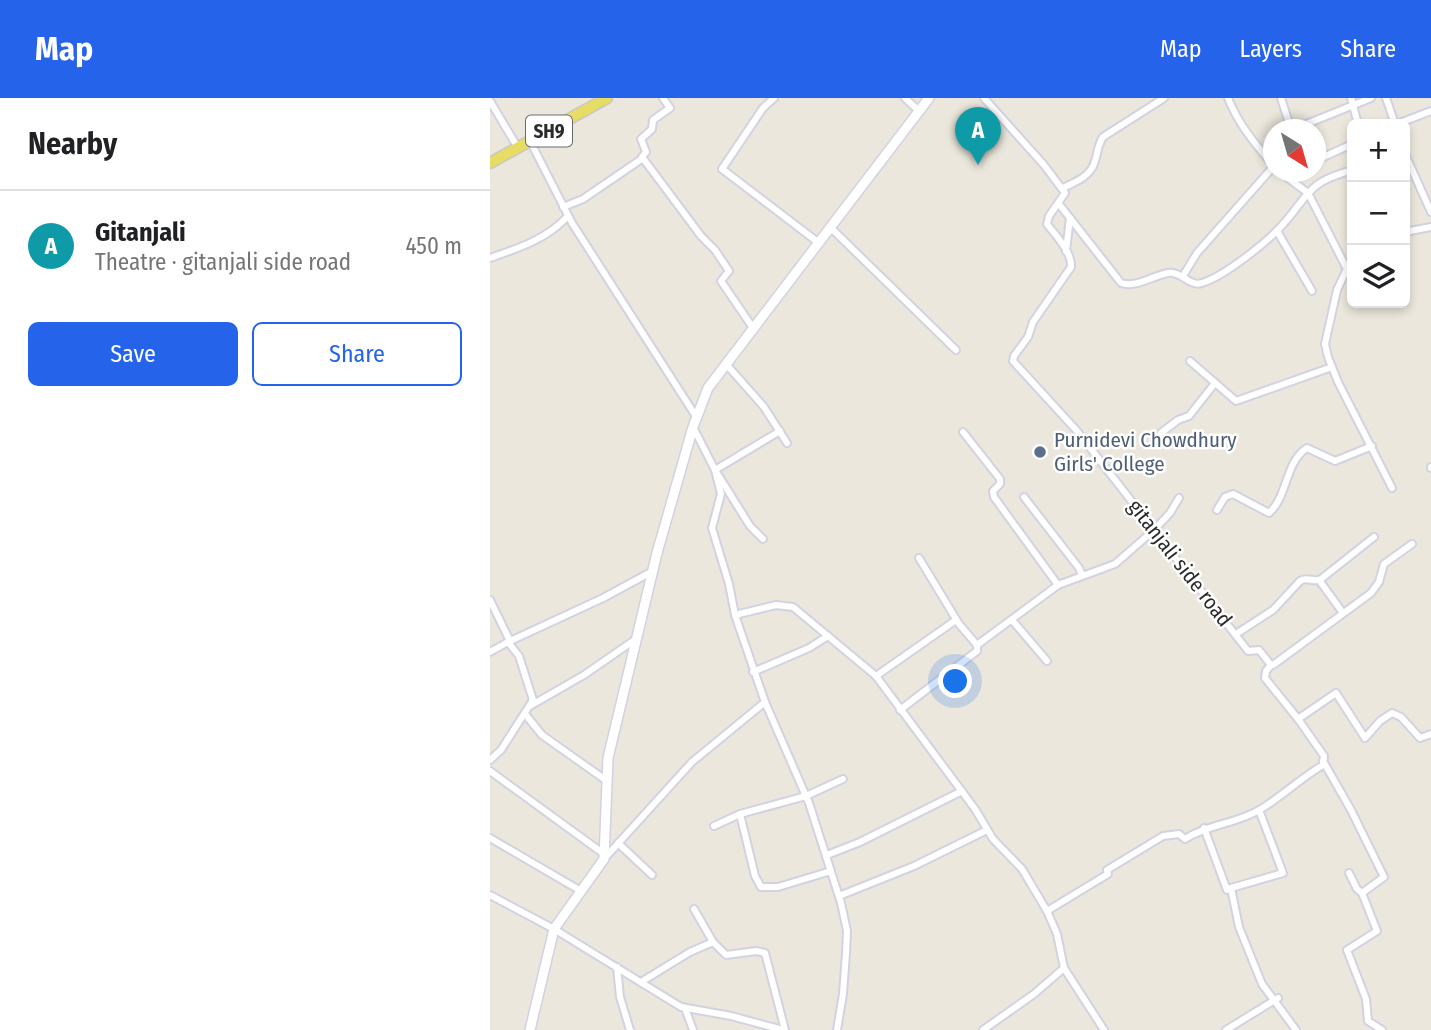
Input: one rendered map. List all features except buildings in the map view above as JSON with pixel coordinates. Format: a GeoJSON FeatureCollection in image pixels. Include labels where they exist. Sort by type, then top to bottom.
{"type":"FeatureCollection","features":[{"type":"Feature","properties":{"kind":"main road","name":"SH9"},"geometry":{"type":"LineString","coordinates":[[490,163],[603,99]]}},
{"type":"Feature","properties":{"kind":"street"},"geometry":{"type":"LineString","coordinates":[[564,206],[583,199],[643,158],[646,152],[641,139],[652,129],[653,120],[670,108],[663,98]]}},
{"type":"Feature","properties":{"kind":"street"},"geometry":{"type":"LineString","coordinates":[[774,98],[763,108],[722,169],[819,243]]}},
{"type":"Feature","properties":{"kind":"street"},"geometry":{"type":"LineString","coordinates":[[905,98],[919,111]]}},
{"type":"Feature","properties":{"kind":"street"},"geometry":{"type":"LineString","coordinates":[[604,856],[608,758],[653,571],[695,423],[708,388],[929,98]]}},
{"type":"Feature","properties":{"kind":"street"},"geometry":{"type":"LineString","coordinates":[[984,98],[1063,188],[1065,196],[1049,216],[1047,223],[1066,251]]}},
{"type":"Feature","properties":{"kind":"street"},"geometry":{"type":"LineString","coordinates":[[1063,188],[1083,178],[1090,170],[1103,137],[1164,98]]}},
{"type":"Feature","properties":{"kind":"street"},"geometry":{"type":"LineString","coordinates":[[1228,98],[1233,110],[1263,153]]}},
{"type":"Feature","properties":{"kind":"street"},"geometry":{"type":"LineString","coordinates":[[1282,98],[1289,123],[1294,129],[1351,101],[1371,98]]}},
{"type":"Feature","properties":{"kind":"street"},"geometry":{"type":"LineString","coordinates":[[1386,98],[1394,119]]}},
{"type":"Feature","properties":{"kind":"street"},"geometry":{"type":"LineString","coordinates":[[490,101],[518,148]]}},
{"type":"Feature","properties":{"kind":"street"},"geometry":{"type":"LineString","coordinates":[[1351,101],[1356,119]]}},
{"type":"Feature","properties":{"kind":"street"},"geometry":{"type":"LineString","coordinates":[[1409,119],[1431,111]]}},
{"type":"Feature","properties":{"kind":"street"},"geometry":{"type":"LineString","coordinates":[[530,141],[568,216],[695,423],[715,470],[722,494],[712,528],[729,584],[735,615],[753,672],[806,796],[827,855],[847,930],[843,994],[837,1030]]}},
{"type":"Feature","properties":{"kind":"street"},"geometry":{"type":"LineString","coordinates":[[1326,156],[1347,146]]}},
{"type":"Feature","properties":{"kind":"street"},"geometry":{"type":"LineString","coordinates":[[643,158],[729,271],[720,281],[753,328]]}},
{"type":"Feature","properties":{"kind":"street"},"geometry":{"type":"LineString","coordinates":[[1410,165],[1431,212]]}},
{"type":"Feature","properties":{"kind":"street"},"geometry":{"type":"LineString","coordinates":[[1059,204],[1121,283],[1133,285],[1171,273],[1183,276],[1195,284],[1206,281],[1251,252],[1277,231],[1308,193],[1327,179],[1347,172]]}},
{"type":"Feature","properties":{"kind":"street"},"geometry":{"type":"LineString","coordinates":[[1183,276],[1197,253],[1263,177]]}},
{"type":"Feature","properties":{"kind":"street"},"geometry":{"type":"LineString","coordinates":[[1293,182],[1308,193],[1347,262]]}},
{"type":"Feature","properties":{"kind":"street"},"geometry":{"type":"LineString","coordinates":[[490,258],[525,246],[556,229],[568,216]]}},
{"type":"Feature","properties":{"kind":"street"},"geometry":{"type":"LineString","coordinates":[[1066,251],[1070,218]]}},
{"type":"Feature","properties":{"kind":"street"},"geometry":{"type":"LineString","coordinates":[[1410,231],[1431,227]]}},
{"type":"Feature","properties":{"kind":"street"},"geometry":{"type":"LineString","coordinates":[[831,228],[956,350]]}},
{"type":"Feature","properties":{"kind":"street"},"geometry":{"type":"LineString","coordinates":[[1277,231],[1312,291]]}},
{"type":"Feature","properties":{"kind":"street","name":"gitanjali side road"},"geometry":{"type":"LineString","coordinates":[[1066,251],[1072,262],[1071,267],[1033,322],[1028,337],[1013,361],[1077,431],[1248,651],[1259,650],[1271,665]]}},
{"type":"Feature","properties":{"kind":"street"},"geometry":{"type":"LineString","coordinates":[[1347,272],[1337,290],[1325,344],[1332,367],[1392,488]]}},
{"type":"Feature","properties":{"kind":"street"},"geometry":{"type":"LineString","coordinates":[[1190,361],[1231,398],[1241,400],[1332,367]]}},
{"type":"Feature","properties":{"kind":"street"},"geometry":{"type":"LineString","coordinates":[[726,365],[764,407],[788,443]]}},
{"type":"Feature","properties":{"kind":"street"},"geometry":{"type":"LineString","coordinates":[[1161,433],[1178,420],[1189,416],[1215,383]]}},
{"type":"Feature","properties":{"kind":"street"},"geometry":{"type":"LineString","coordinates":[[715,470],[780,431]]}},
{"type":"Feature","properties":{"kind":"street"},"geometry":{"type":"LineString","coordinates":[[963,432],[1000,479],[1000,484],[993,491],[994,497],[1058,585]]}},
{"type":"Feature","properties":{"kind":"street"},"geometry":{"type":"LineString","coordinates":[[1217,510],[1225,497],[1233,494],[1269,513],[1276,507],[1286,488],[1294,463],[1307,448],[1335,461],[1372,446]]}},
{"type":"Feature","properties":{"kind":"street"},"geometry":{"type":"LineString","coordinates":[[715,470],[750,526],[763,539]]}},
{"type":"Feature","properties":{"kind":"street"},"geometry":{"type":"LineString","coordinates":[[1024,497],[1082,575]]}},
{"type":"Feature","properties":{"kind":"street"},"geometry":{"type":"LineString","coordinates":[[977,645],[1058,585],[1115,564],[1154,530],[1170,513],[1179,498]]}},
{"type":"Feature","properties":{"kind":"street"},"geometry":{"type":"LineString","coordinates":[[1236,635],[1273,610],[1300,580],[1319,580],[1374,537]]}},
{"type":"Feature","properties":{"kind":"street"},"geometry":{"type":"LineString","coordinates":[[1047,911],[1163,836],[1180,834],[1185,839],[1204,828],[1215,827],[1259,810],[1323,765],[1324,756],[1265,678],[1266,671],[1375,588],[1384,564],[1412,544]]}},
{"type":"Feature","properties":{"kind":"street"},"geometry":{"type":"LineString","coordinates":[[900,710],[977,651],[977,645],[956,620],[919,558]]}},
{"type":"Feature","properties":{"kind":"street"},"geometry":{"type":"LineString","coordinates":[[490,652],[653,571]]}},
{"type":"Feature","properties":{"kind":"street"},"geometry":{"type":"LineString","coordinates":[[1319,580],[1343,613]]}},
{"type":"Feature","properties":{"kind":"street"},"geometry":{"type":"LineString","coordinates":[[490,600],[519,656],[533,700],[501,750],[490,761]]}},
{"type":"Feature","properties":{"kind":"street"},"geometry":{"type":"LineString","coordinates":[[735,615],[776,606],[793,607],[876,677],[962,791],[993,839],[1022,869],[1057,934],[1064,968],[1104,1030]]}},
{"type":"Feature","properties":{"kind":"street"},"geometry":{"type":"LineString","coordinates":[[876,677],[956,620]]}},
{"type":"Feature","properties":{"kind":"street"},"geometry":{"type":"LineString","coordinates":[[1012,620],[1047,661]]}},
{"type":"Feature","properties":{"kind":"street"},"geometry":{"type":"LineString","coordinates":[[753,672],[809,648],[828,636]]}},
{"type":"Feature","properties":{"kind":"street"},"geometry":{"type":"LineString","coordinates":[[529,707],[636,639]]}},
{"type":"Feature","properties":{"kind":"street"},"geometry":{"type":"LineString","coordinates":[[1298,719],[1336,693],[1365,737],[1392,713],[1401,717],[1420,738],[1431,734]]}},
{"type":"Feature","properties":{"kind":"street"},"geometry":{"type":"LineString","coordinates":[[530,1030],[554,929],[604,856],[692,762],[765,702]]}},
{"type":"Feature","properties":{"kind":"street"},"geometry":{"type":"LineString","coordinates":[[525,714],[542,735],[607,781]]}},
{"type":"Feature","properties":{"kind":"street"},"geometry":{"type":"LineString","coordinates":[[1323,761],[1384,877],[1362,893]]}},
{"type":"Feature","properties":{"kind":"street"},"geometry":{"type":"LineString","coordinates":[[490,771],[604,856]]}},
{"type":"Feature","properties":{"kind":"street"},"geometry":{"type":"LineString","coordinates":[[714,826],[740,814],[806,796],[843,779]]}},
{"type":"Feature","properties":{"kind":"street"},"geometry":{"type":"LineString","coordinates":[[827,855],[860,842],[962,791]]}},
{"type":"Feature","properties":{"kind":"street"},"geometry":{"type":"LineString","coordinates":[[1204,828],[1227,890],[1283,873],[1259,810]]}},
{"type":"Feature","properties":{"kind":"street"},"geometry":{"type":"LineString","coordinates":[[740,814],[755,876],[761,887],[778,887],[831,871]]}},
{"type":"Feature","properties":{"kind":"street"},"geometry":{"type":"LineString","coordinates":[[839,896],[914,866],[987,830]]}},
{"type":"Feature","properties":{"kind":"street"},"geometry":{"type":"LineString","coordinates":[[490,838],[581,891]]}},
{"type":"Feature","properties":{"kind":"street"},"geometry":{"type":"LineString","coordinates":[[618,843],[652,875]]}},
{"type":"Feature","properties":{"kind":"street"},"geometry":{"type":"LineString","coordinates":[[1349,873],[1362,893],[1377,931],[1348,950],[1366,999],[1368,1021],[1382,1030]]}},
{"type":"Feature","properties":{"kind":"street"},"geometry":{"type":"LineString","coordinates":[[1231,888],[1239,927],[1262,984],[1277,999],[1296,1030]]}},
{"type":"Feature","properties":{"kind":"street"},"geometry":{"type":"LineString","coordinates":[[490,895],[554,929],[685,1008],[731,1016],[784,1030],[765,953],[757,951],[726,955],[713,942],[694,909]]}},
{"type":"Feature","properties":{"kind":"street"},"geometry":{"type":"LineString","coordinates":[[641,982],[690,952],[713,942]]}},
{"type":"Feature","properties":{"kind":"street"},"geometry":{"type":"LineString","coordinates":[[617,967],[620,997],[631,1030]]}},
{"type":"Feature","properties":{"kind":"street"},"geometry":{"type":"LineString","coordinates":[[983,1030],[1034,994],[1064,968]]}},
{"type":"Feature","properties":{"kind":"street"},"geometry":{"type":"LineString","coordinates":[[1226,1030],[1277,999]]}},
{"type":"Feature","properties":{"kind":"street"},"geometry":{"type":"LineString","coordinates":[[685,1008],[693,1030]]}},
{"type":"Feature","properties":{"kind":"place","name":"Gitanjali"},"geometry":{"type":"Point","coordinates":[978,165]}},
{"type":"Feature","properties":{"kind":"place","name":"Purnidevi Chowdhury Girls' College"},"geometry":{"type":"Point","coordinates":[1040,452]}}]}
